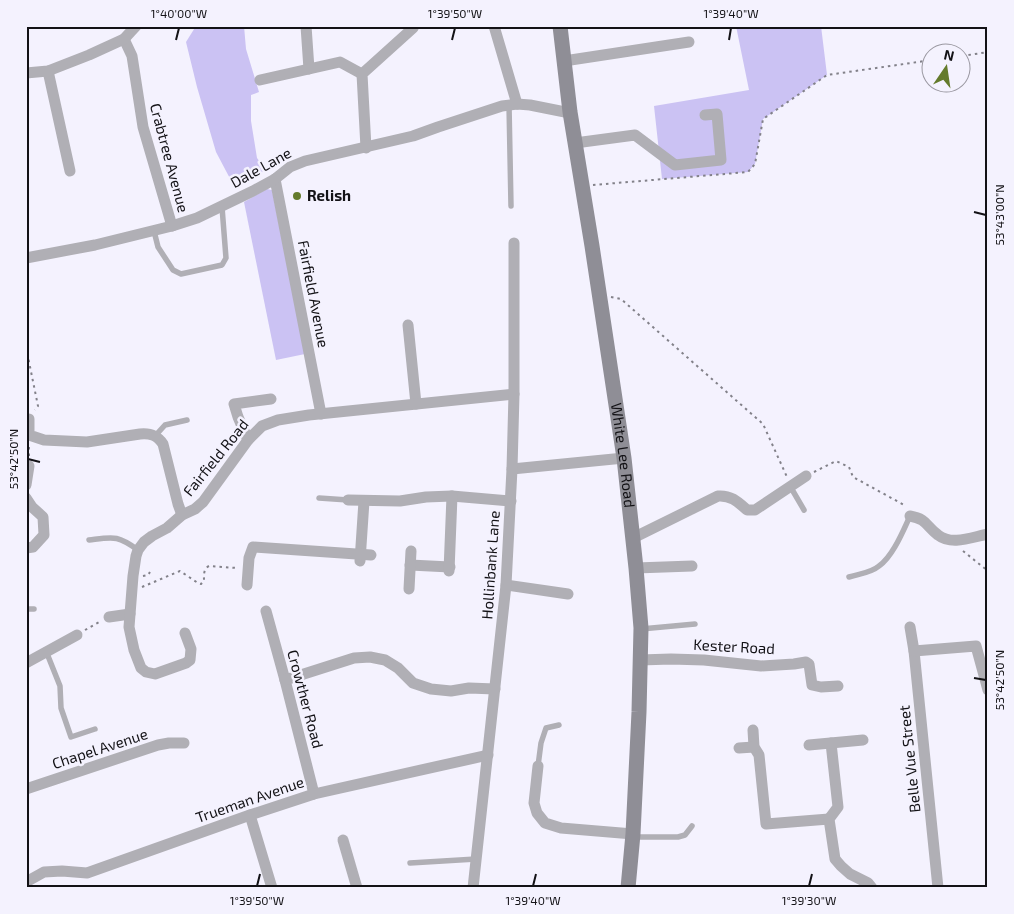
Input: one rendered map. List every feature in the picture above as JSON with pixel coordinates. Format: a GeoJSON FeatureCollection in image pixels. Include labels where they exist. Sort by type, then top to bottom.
{"type":"FeatureCollection","features":[{"type":"Feature","properties":{"kind":"main road","name":"White Lee Road"},"geometry":{"type":"LineString","coordinates":[[560,26],[570,113],[624,458],[641,629],[639,712],[628,888]]}},
{"type":"Feature","properties":{"kind":"street"},"geometry":{"type":"LineString","coordinates":[[26,73],[48,71],[89,55],[124,39],[136,26]]}},
{"type":"Feature","properties":{"kind":"street"},"geometry":{"type":"LineString","coordinates":[[306,26],[309,69]]}},
{"type":"Feature","properties":{"kind":"street"},"geometry":{"type":"LineString","coordinates":[[362,74],[413,28],[412,26]]}},
{"type":"Feature","properties":{"kind":"street"},"geometry":{"type":"LineString","coordinates":[[494,26],[513,105]]}},
{"type":"Feature","properties":{"kind":"street","name":"Crabtree Avenue"},"geometry":{"type":"LineString","coordinates":[[124,39],[132,56],[143,127],[172,226]]}},
{"type":"Feature","properties":{"kind":"street"},"geometry":{"type":"LineString","coordinates":[[564,61],[689,42]]}},
{"type":"Feature","properties":{"kind":"street"},"geometry":{"type":"LineString","coordinates":[[260,80],[340,62],[362,74]]}},
{"type":"Feature","properties":{"kind":"street"},"geometry":{"type":"LineString","coordinates":[[48,71],[70,171]]}},
{"type":"Feature","properties":{"kind":"street"},"geometry":{"type":"LineString","coordinates":[[362,74],[366,148]]}},
{"type":"Feature","properties":{"kind":"street","name":"Dale Lane"},"geometry":{"type":"LineString","coordinates":[[26,258],[95,245],[172,226],[222,207],[275,179],[290,167],[305,161],[413,136],[502,106],[530,105],[570,113]]}},
{"type":"Feature","properties":{"kind":"street"},"geometry":{"type":"LineString","coordinates":[[575,143],[635,135],[675,166],[721,160],[717,114],[705,115]]}},
{"type":"Feature","properties":{"kind":"street","name":"Fairfield Avenue"},"geometry":{"type":"LineString","coordinates":[[275,179],[321,414]]}},
{"type":"Feature","properties":{"kind":"street","name":"Hollinbank Lane"},"geometry":{"type":"LineString","coordinates":[[473,888],[506,585],[514,394],[514,243]]}},
{"type":"Feature","properties":{"kind":"street"},"geometry":{"type":"LineString","coordinates":[[408,325],[416,404]]}},
{"type":"Feature","properties":{"kind":"street","name":"Fairfield Road"},"geometry":{"type":"LineString","coordinates":[[138,550],[152,536],[167,528],[203,502],[248,440],[262,426],[278,420],[321,414],[514,394]]}},
{"type":"Feature","properties":{"kind":"street"},"geometry":{"type":"LineString","coordinates":[[248,440],[234,404],[271,399]]}},
{"type":"Feature","properties":{"kind":"street"},"geometry":{"type":"LineString","coordinates":[[28,419],[29,435],[44,440],[87,442],[147,433],[160,439],[163,444],[182,516]]}},
{"type":"Feature","properties":{"kind":"street"},"geometry":{"type":"LineString","coordinates":[[512,469],[624,458]]}},
{"type":"Feature","properties":{"kind":"street"},"geometry":{"type":"LineString","coordinates":[[26,485],[29,466]]}},
{"type":"Feature","properties":{"kind":"street"},"geometry":{"type":"LineString","coordinates":[[633,538],[718,496],[730,497],[747,510],[755,510],[806,476]]}},
{"type":"Feature","properties":{"kind":"street"},"geometry":{"type":"LineString","coordinates":[[348,500],[400,501],[452,496],[511,501]]}},
{"type":"Feature","properties":{"kind":"street"},"geometry":{"type":"LineString","coordinates":[[410,565],[450,569],[452,496]]}},
{"type":"Feature","properties":{"kind":"street"},"geometry":{"type":"LineString","coordinates":[[26,498],[32,507],[43,517],[44,535],[33,547],[26,548]]}},
{"type":"Feature","properties":{"kind":"street"},"geometry":{"type":"LineString","coordinates":[[247,585],[249,558],[254,547],[364,556],[364,501]]}},
{"type":"Feature","properties":{"kind":"street"},"geometry":{"type":"LineString","coordinates":[[910,516],[920,518],[939,536],[950,540],[988,534]]}},
{"type":"Feature","properties":{"kind":"street"},"geometry":{"type":"LineString","coordinates":[[138,550],[134,564],[129,628],[134,650],[141,668],[146,672],[155,674],[190,660],[191,649],[185,633]]}},
{"type":"Feature","properties":{"kind":"street"},"geometry":{"type":"LineString","coordinates":[[409,589],[411,551]]}},
{"type":"Feature","properties":{"kind":"street"},"geometry":{"type":"LineString","coordinates":[[636,568],[692,566]]}},
{"type":"Feature","properties":{"kind":"street"},"geometry":{"type":"LineString","coordinates":[[506,585],[568,594]]}},
{"type":"Feature","properties":{"kind":"street","name":"Crowther Road"},"geometry":{"type":"LineString","coordinates":[[266,611],[286,680],[314,794]]}},
{"type":"Feature","properties":{"kind":"street"},"geometry":{"type":"LineString","coordinates":[[109,617],[130,614]]}},
{"type":"Feature","properties":{"kind":"street","name":"Belle Vue Street"},"geometry":{"type":"LineString","coordinates":[[910,627],[938,888]]}},
{"type":"Feature","properties":{"kind":"street"},"geometry":{"type":"LineString","coordinates":[[26,662],[77,635]]}},
{"type":"Feature","properties":{"kind":"street"},"geometry":{"type":"LineString","coordinates":[[914,651],[976,646],[988,690]]}},
{"type":"Feature","properties":{"kind":"street"},"geometry":{"type":"LineString","coordinates":[[286,680],[354,658],[370,657],[385,660],[398,668],[413,683],[430,689],[451,691],[469,688],[494,689]]}},
{"type":"Feature","properties":{"kind":"street","name":"Kester Road"},"geometry":{"type":"LineString","coordinates":[[640,660],[704,660],[761,666],[806,662],[809,664],[812,685],[821,687],[838,686]]}},
{"type":"Feature","properties":{"kind":"street"},"geometry":{"type":"LineString","coordinates":[[753,730],[754,747],[759,755],[766,824],[829,819]]}},
{"type":"Feature","properties":{"kind":"street"},"geometry":{"type":"LineString","coordinates":[[809,746],[863,740]]}},
{"type":"Feature","properties":{"kind":"street","name":"Chapel Avenue"},"geometry":{"type":"LineString","coordinates":[[26,789],[158,745],[184,743]]}},
{"type":"Feature","properties":{"kind":"street"},"geometry":{"type":"LineString","coordinates":[[831,743],[838,807],[829,819],[835,859],[850,874],[868,883],[872,888]]}},
{"type":"Feature","properties":{"kind":"street"},"geometry":{"type":"LineString","coordinates":[[739,748],[754,747]]}},
{"type":"Feature","properties":{"kind":"street","name":"Trueman Avenue"},"geometry":{"type":"LineString","coordinates":[[26,882],[44,872],[87,873],[314,794],[488,755]]}},
{"type":"Feature","properties":{"kind":"street"},"geometry":{"type":"LineString","coordinates":[[538,766],[534,803],[536,814],[545,823],[560,828],[632,835]]}},
{"type":"Feature","properties":{"kind":"street"},"geometry":{"type":"LineString","coordinates":[[250,815],[272,888]]}},
{"type":"Feature","properties":{"kind":"street"},"geometry":{"type":"LineString","coordinates":[[343,840],[357,888]]}},
{"type":"Feature","properties":{"kind":"lane"},"geometry":{"type":"LineString","coordinates":[[511,206],[513,105]]}},
{"type":"Feature","properties":{"kind":"lane"},"geometry":{"type":"LineString","coordinates":[[154,231],[158,248],[173,270],[181,274],[222,265],[226,258],[222,207]]}},
{"type":"Feature","properties":{"kind":"lane"},"geometry":{"type":"LineString","coordinates":[[155,436],[165,425],[187,420]]}},
{"type":"Feature","properties":{"kind":"lane"},"geometry":{"type":"LineString","coordinates":[[790,486],[804,510]]}},
{"type":"Feature","properties":{"kind":"lane"},"geometry":{"type":"LineString","coordinates":[[320,498],[348,500]]}},
{"type":"Feature","properties":{"kind":"lane"},"geometry":{"type":"LineString","coordinates":[[850,577],[880,566],[899,541],[910,516]]}},
{"type":"Feature","properties":{"kind":"lane"},"geometry":{"type":"LineString","coordinates":[[89,540],[120,538],[138,550]]}},
{"type":"Feature","properties":{"kind":"lane"},"geometry":{"type":"LineString","coordinates":[[26,609],[34,609]]}},
{"type":"Feature","properties":{"kind":"lane"},"geometry":{"type":"LineString","coordinates":[[641,629],[695,624]]}},
{"type":"Feature","properties":{"kind":"lane"},"geometry":{"type":"LineString","coordinates":[[46,651],[60,686],[61,708],[71,737],[95,730]]}},
{"type":"Feature","properties":{"kind":"lane"},"geometry":{"type":"LineString","coordinates":[[538,766],[541,743],[546,728],[559,725]]}},
{"type":"Feature","properties":{"kind":"lane"},"geometry":{"type":"LineString","coordinates":[[632,835],[678,837],[685,835],[692,826]]}},
{"type":"Feature","properties":{"kind":"lane"},"geometry":{"type":"LineString","coordinates":[[410,863],[476,859]]}},
{"type":"Feature","properties":{"kind":"path"},"geometry":{"type":"LineString","coordinates":[[972,54],[988,52]]}},
{"type":"Feature","properties":{"kind":"path"},"geometry":{"type":"LineString","coordinates":[[582,186],[748,172],[755,164],[763,119],[827,75],[922,61]]}},
{"type":"Feature","properties":{"kind":"path"},"geometry":{"type":"LineString","coordinates":[[599,295],[621,299],[763,424],[790,484],[836,461],[849,467],[853,478],[909,507],[910,516]]}},
{"type":"Feature","properties":{"kind":"path"},"geometry":{"type":"LineString","coordinates":[[26,347],[38,406],[28,419]]}},
{"type":"Feature","properties":{"kind":"path"},"geometry":{"type":"LineString","coordinates":[[29,435],[29,466]]}},
{"type":"Feature","properties":{"kind":"path"},"geometry":{"type":"LineString","coordinates":[[950,540],[988,570]]}},
{"type":"Feature","properties":{"kind":"path"},"geometry":{"type":"LineString","coordinates":[[132,589],[140,588],[180,571],[201,584],[204,582],[206,567],[209,566],[248,569]]}},
{"type":"Feature","properties":{"kind":"path"},"geometry":{"type":"LineString","coordinates":[[77,635],[109,617]]}},
{"type":"Feature","properties":{"kind":"shaded area"},"geometry":{"type":"Polygon","coordinates":[[[196,26],[244,26],[246,49],[259,92],[251,95],[251,121],[257,158],[266,170],[235,188],[216,152],[186,42],[196,26]]]}},
{"type":"Feature","properties":{"kind":"shaded area"},"geometry":{"type":"Polygon","coordinates":[[[736,26],[821,26],[827,75],[763,119],[755,164],[748,172],[662,179],[654,106],[749,90],[736,26]]]}},
{"type":"Feature","properties":{"kind":"shaded area"},"geometry":{"type":"Polygon","coordinates":[[[267,189],[272,190],[305,354],[276,360],[244,202],[267,189]]]}},
{"type":"Feature","properties":{"kind":"place","name":"Relish"},"geometry":{"type":"Point","coordinates":[297,196]}}]}
